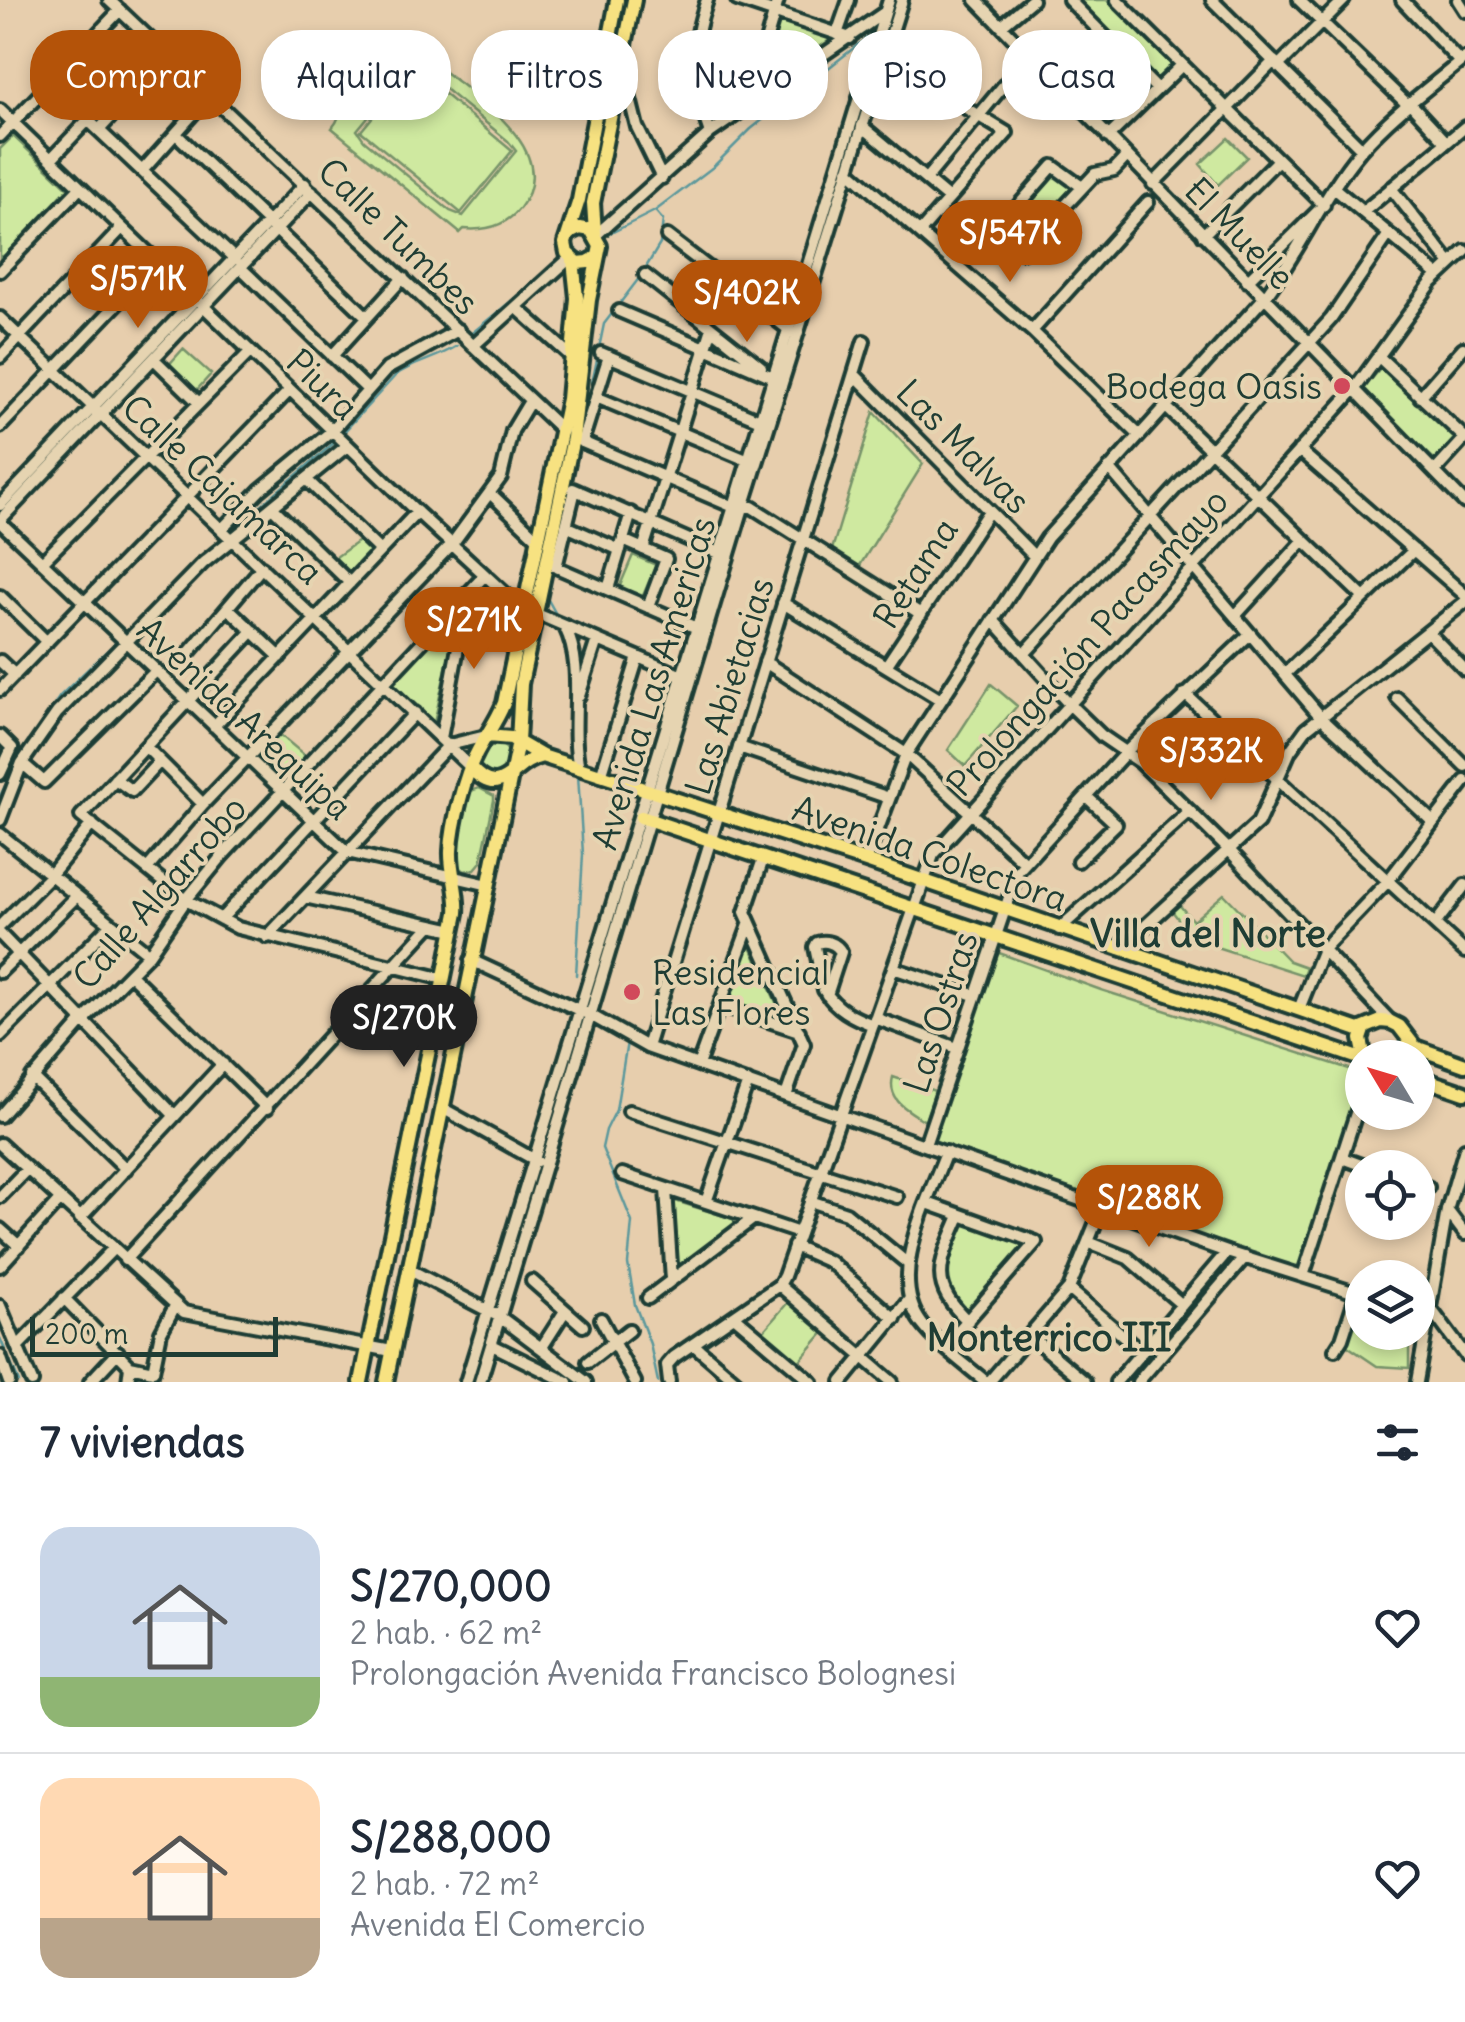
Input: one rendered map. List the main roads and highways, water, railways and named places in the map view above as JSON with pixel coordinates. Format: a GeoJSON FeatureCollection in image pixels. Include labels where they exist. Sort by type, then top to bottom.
{"type":"FeatureCollection","features":[{"type":"Feature","properties":{"kind":"main road"},"geometry":{"type":"LineString","coordinates":[[361,1382],[454,930],[458,902],[452,843],[470,768],[504,704],[569,488],[577,288],[566,243],[618,0]]}},
{"type":"Feature","properties":{"kind":"main road"},"geometry":{"type":"LineString","coordinates":[[386,1382],[518,742],[520,684],[539,540],[572,436],[600,246],[594,203],[634,0]]}},
{"type":"Feature","properties":{"kind":"main road"},"geometry":{"type":"LineString","coordinates":[[570,233],[586,228],[596,234]]}},
{"type":"Feature","properties":{"kind":"main road"},"geometry":{"type":"LineString","coordinates":[[571,259],[588,262],[596,257]]}},
{"type":"Feature","properties":{"kind":"main road"},"geometry":{"type":"LineString","coordinates":[[487,736],[503,735],[518,742]]}},
{"type":"Feature","properties":{"kind":"main road","name":"Avenida Colectora"},"geometry":{"type":"LineString","coordinates":[[518,742],[542,756],[1364,1030]]}},
{"type":"Feature","properties":{"kind":"main road"},"geometry":{"type":"LineString","coordinates":[[470,768],[492,782],[506,780],[524,762],[542,756]]}},
{"type":"Feature","properties":{"kind":"main road","name":"Avenida Colectora"},"geometry":{"type":"LineString","coordinates":[[646,819],[1345,1052]]}},
{"type":"Feature","properties":{"kind":"main road"},"geometry":{"type":"LineString","coordinates":[[1361,1040],[1364,1030],[1372,1024],[1390,1022],[1398,1026],[1407,1040]]}},
{"type":"Feature","properties":{"kind":"main road"},"geometry":{"type":"LineString","coordinates":[[1435,1055],[1465,1065]]}},
{"type":"Feature","properties":{"kind":"main road"},"geometry":{"type":"LineString","coordinates":[[1435,1082],[1465,1092]]}},
{"type":"Feature","properties":{"kind":"waterway"},"geometry":{"type":"LineString","coordinates":[[605,236],[655,211],[848,53]]}},
{"type":"Feature","properties":{"kind":"waterway"},"geometry":{"type":"LineString","coordinates":[[599,348],[604,324],[660,244],[663,220],[656,212]]}},
{"type":"Feature","properties":{"kind":"waterway"},"geometry":{"type":"LineString","coordinates":[[472,333],[539,278]]}},
{"type":"Feature","properties":{"kind":"waterway"},"geometry":{"type":"LineString","coordinates":[[342,434],[396,375],[457,346]]}},
{"type":"Feature","properties":{"kind":"waterway"},"geometry":{"type":"LineString","coordinates":[[586,411],[598,355]]}},
{"type":"Feature","properties":{"kind":"waterway"},"geometry":{"type":"LineString","coordinates":[[231,531],[335,442]]}},
{"type":"Feature","properties":{"kind":"waterway"},"geometry":{"type":"LineString","coordinates":[[571,484],[579,450]]}},
{"type":"Feature","properties":{"kind":"waterway"},"geometry":{"type":"LineString","coordinates":[[124,634],[197,562]]}},
{"type":"Feature","properties":{"kind":"waterway"},"geometry":{"type":"LineString","coordinates":[[553,569],[547,598],[557,616]]}},
{"type":"Feature","properties":{"kind":"waterway"},"geometry":{"type":"LineString","coordinates":[[0,796],[19,757],[60,696],[119,639]]}},
{"type":"Feature","properties":{"kind":"waterway"},"geometry":{"type":"LineString","coordinates":[[569,659],[571,706]]}},
{"type":"Feature","properties":{"kind":"waterway"},"geometry":{"type":"LineString","coordinates":[[576,975],[583,854],[578,775]]}},
{"type":"Feature","properties":{"kind":"waterway"},"geometry":{"type":"LineString","coordinates":[[624,1039],[627,1042],[616,1110],[602,1148],[632,1222],[628,1264],[635,1305],[650,1344],[658,1382]]}},
{"type":"Feature","properties":{"kind":"waterway"},"geometry":{"type":"LineString","coordinates":[[0,1338],[19,1382]]}},
{"type":"Feature","properties":{"kind":"place","name":"Bodega Oasis"},"geometry":{"type":"Point","coordinates":[1342,386]}},
{"type":"Feature","properties":{"kind":"place","name":"Residencial Las Flores"},"geometry":{"type":"Point","coordinates":[632,992]}},
{"type":"Feature","properties":{"kind":"district","name":"Villa del Norte"},"geometry":{"type":"Point","coordinates":[1208,933]}},
{"type":"Feature","properties":{"kind":"district","name":"Monterrico III"},"geometry":{"type":"Point","coordinates":[1049,1337]}}]}
